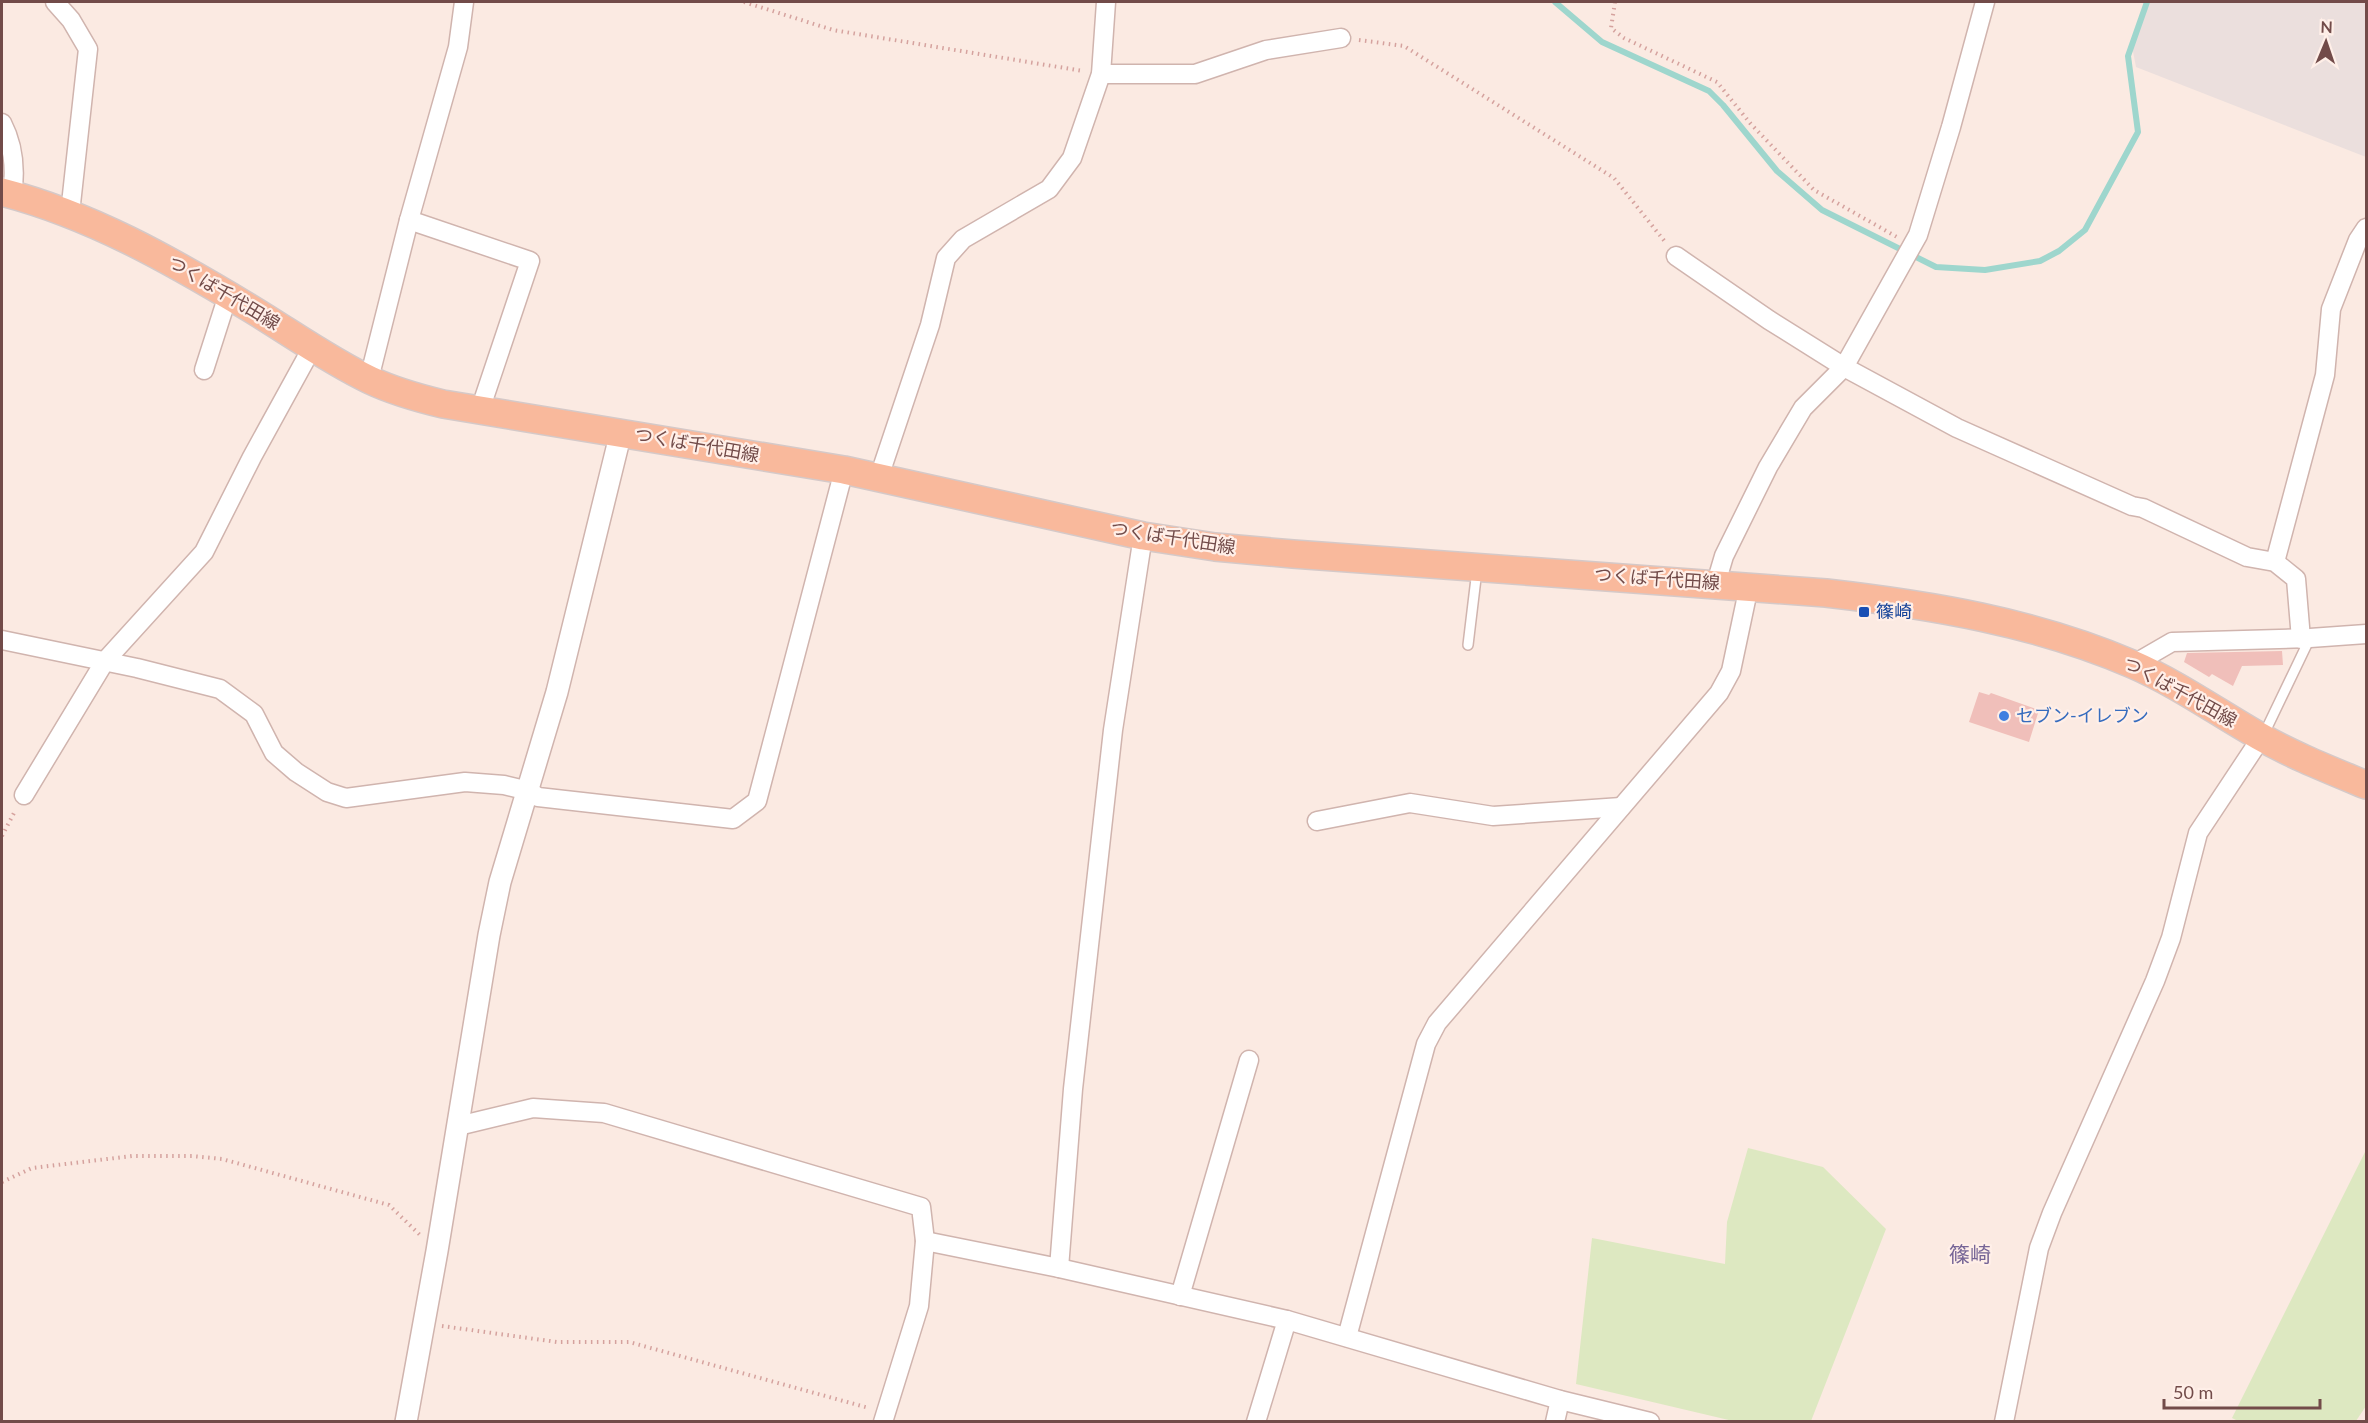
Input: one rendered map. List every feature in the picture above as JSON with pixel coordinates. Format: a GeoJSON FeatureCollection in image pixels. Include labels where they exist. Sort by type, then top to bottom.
{"type":"FeatureCollection","features":[{"type":"Feature","properties":{"kind":"main road","name":"つくば千代田線"},"geometry":{"type":"LineString","coordinates":[[7,193],[70,213],[175,263],[369,379],[407,395],[480,410],[844,470],[1143,536],[1215,547],[1749,586],[1890,600],[1976,615],[2071,640],[2134,664],[2261,738],[2367,785]]}},
{"type":"Feature","properties":{"kind":"street"},"geometry":{"type":"LineString","coordinates":[[54,2],[71,20],[88,49],[70,213]]}},
{"type":"Feature","properties":{"kind":"street"},"geometry":{"type":"LineString","coordinates":[[369,379],[409,220],[458,47],[464,2]]}},
{"type":"Feature","properties":{"kind":"street"},"geometry":{"type":"LineString","coordinates":[[879,477],[930,325],[946,258],[963,239],[1050,189],[1072,158],[1101,74],[1106,2]]}},
{"type":"Feature","properties":{"kind":"street"},"geometry":{"type":"LineString","coordinates":[[1716,584],[1724,556],[1779,447],[1803,408],[1844,367],[1918,235],[1951,127],[1985,2]]}},
{"type":"Feature","properties":{"kind":"street"},"geometry":{"type":"LineString","coordinates":[[1101,74],[1195,74],[1266,50],[1341,38]]}},
{"type":"Feature","properties":{"kind":"street"},"geometry":{"type":"LineString","coordinates":[[2,123],[14,158],[7,193]]}},
{"type":"Feature","properties":{"kind":"street"},"geometry":{"type":"LineString","coordinates":[[409,220],[530,261],[480,410]]}},
{"type":"Feature","properties":{"kind":"street"},"geometry":{"type":"LineString","coordinates":[[2276,562],[2325,375],[2331,309],[2358,240],[2367,228]]}},
{"type":"Feature","properties":{"kind":"street"},"geometry":{"type":"LineString","coordinates":[[1676,256],[1769,320],[1844,367],[1957,428],[2132,506],[2143,508],[2247,556],[2276,562],[2296,579],[2306,638]]}},
{"type":"Feature","properties":{"kind":"street"},"geometry":{"type":"LineString","coordinates":[[204,370],[228,295]]}},
{"type":"Feature","properties":{"kind":"street"},"geometry":{"type":"LineString","coordinates":[[24,795],[105,661],[204,552],[257,447],[313,346]]}},
{"type":"Feature","properties":{"kind":"street"},"geometry":{"type":"LineString","coordinates":[[406,1422],[500,882],[557,692],[621,432]]}},
{"type":"Feature","properties":{"kind":"street"},"geometry":{"type":"LineString","coordinates":[[2,640],[220,688],[254,714],[274,753],[296,772],[327,792],[346,798],[465,782],[504,785],[529,791],[538,797],[733,819],[757,801],[844,470]]}},
{"type":"Feature","properties":{"kind":"street"},"geometry":{"type":"LineString","coordinates":[[1059,1268],[1073,1089],[1113,730],[1143,536]]}},
{"type":"Feature","properties":{"kind":"street"},"geometry":{"type":"LineString","coordinates":[[1347,1337],[1426,1044],[1437,1023],[1723,686],[1731,671],[1749,586]]}},
{"type":"Feature","properties":{"kind":"street"},"geometry":{"type":"LineString","coordinates":[[2134,664],[2172,642],[2306,638],[2365,631]]}},
{"type":"Feature","properties":{"kind":"street"},"geometry":{"type":"LineString","coordinates":[[2004,1422],[2039,1248],[2052,1213],[2155,981],[2171,938],[2198,833],[2261,738]]}},
{"type":"Feature","properties":{"kind":"street"},"geometry":{"type":"LineString","coordinates":[[1317,821],[1410,803],[1493,816],[1621,807]]}},
{"type":"Feature","properties":{"kind":"street"},"geometry":{"type":"LineString","coordinates":[[1180,1296],[1249,1060]]}},
{"type":"Feature","properties":{"kind":"street"},"geometry":{"type":"LineString","coordinates":[[458,1126],[533,1108],[604,1113],[921,1207],[925,1240],[919,1306],[884,1417]]}},
{"type":"Feature","properties":{"kind":"street"},"geometry":{"type":"LineString","coordinates":[[925,1240],[1287,1320],[1560,1400],[1650,1422]]}},
{"type":"Feature","properties":{"kind":"street"},"geometry":{"type":"LineString","coordinates":[[1256,1422],[1287,1320]]}},
{"type":"Feature","properties":{"kind":"street"},"geometry":{"type":"LineString","coordinates":[[1555,1422],[1560,1400]]}},
{"type":"Feature","properties":{"kind":"lane"},"geometry":{"type":"LineString","coordinates":[[1468,645],[1478,567]]}},
{"type":"Feature","properties":{"kind":"lane"},"geometry":{"type":"LineString","coordinates":[[2261,738],[2306,638]]}},
{"type":"Feature","properties":{"kind":"path"},"geometry":{"type":"LineString","coordinates":[[744,2],[833,30],[1101,74]]}},
{"type":"Feature","properties":{"kind":"path"},"geometry":{"type":"LineString","coordinates":[[1615,2],[1611,28],[1624,38],[1717,82],[1750,123],[1814,190],[1912,246]]}},
{"type":"Feature","properties":{"kind":"path"},"geometry":{"type":"LineString","coordinates":[[1341,38],[1404,46],[1614,178],[1676,256]]}},
{"type":"Feature","properties":{"kind":"path"},"geometry":{"type":"LineString","coordinates":[[2,836],[24,795]]}},
{"type":"Feature","properties":{"kind":"path"},"geometry":{"type":"LineString","coordinates":[[2,1182],[32,1168],[132,1156],[192,1156],[222,1159],[389,1206],[437,1251]]}},
{"type":"Feature","properties":{"kind":"path"},"geometry":{"type":"LineString","coordinates":[[424,1323],[557,1342],[629,1342],[884,1417]]}},
{"type":"Feature","properties":{"kind":"shaded area"},"geometry":{"type":"Polygon","coordinates":[[[2146,2],[2366,2],[2366,157],[2136,67],[2131,41],[2146,2]]]}},
{"type":"Feature","properties":{"kind":"green space"},"geometry":{"type":"Polygon","coordinates":[[[1748,1148],[1823,1167],[1886,1229],[1811,1421],[1733,1421],[1576,1384],[1592,1238],[1725,1264],[1727,1222],[1748,1148]]]}},
{"type":"Feature","properties":{"kind":"green space"},"geometry":{"type":"Polygon","coordinates":[[[2365,1152],[2366,1406],[2356,1421],[2240,1422],[2232,1418],[2365,1152]]]}},
{"type":"Feature","properties":{"kind":"building"},"geometry":{"type":"Polygon","coordinates":[[[2282,651],[2283,665],[2242,666],[2233,686],[2212,674],[2209,677],[2184,662],[2187,653],[2282,651]]]}},
{"type":"Feature","properties":{"kind":"building","name":"セブン-イレブン"},"geometry":{"type":"Polygon","coordinates":[[[1979,692],[1989,695],[1991,693],[2039,710],[2029,742],[1969,722],[1979,692]]]}},
{"type":"Feature","properties":{"kind":"waterway"},"geometry":{"type":"LineString","coordinates":[[1555,2],[1602,42],[1709,91],[1777,171],[1822,210],[1936,267],[1985,270],[2040,261],[2059,251],[2085,230],[2138,132],[2128,56],[2147,2]]}},
{"type":"Feature","properties":{"kind":"place","name":"篠崎"},"geometry":{"type":"Point","coordinates":[1864,612]}},
{"type":"Feature","properties":{"kind":"place","name":"セブン-イレブン"},"geometry":{"type":"Point","coordinates":[2004,716]}},
{"type":"Feature","properties":{"kind":"district","name":"篠崎"},"geometry":{"type":"Point","coordinates":[1970,1255]}}]}
